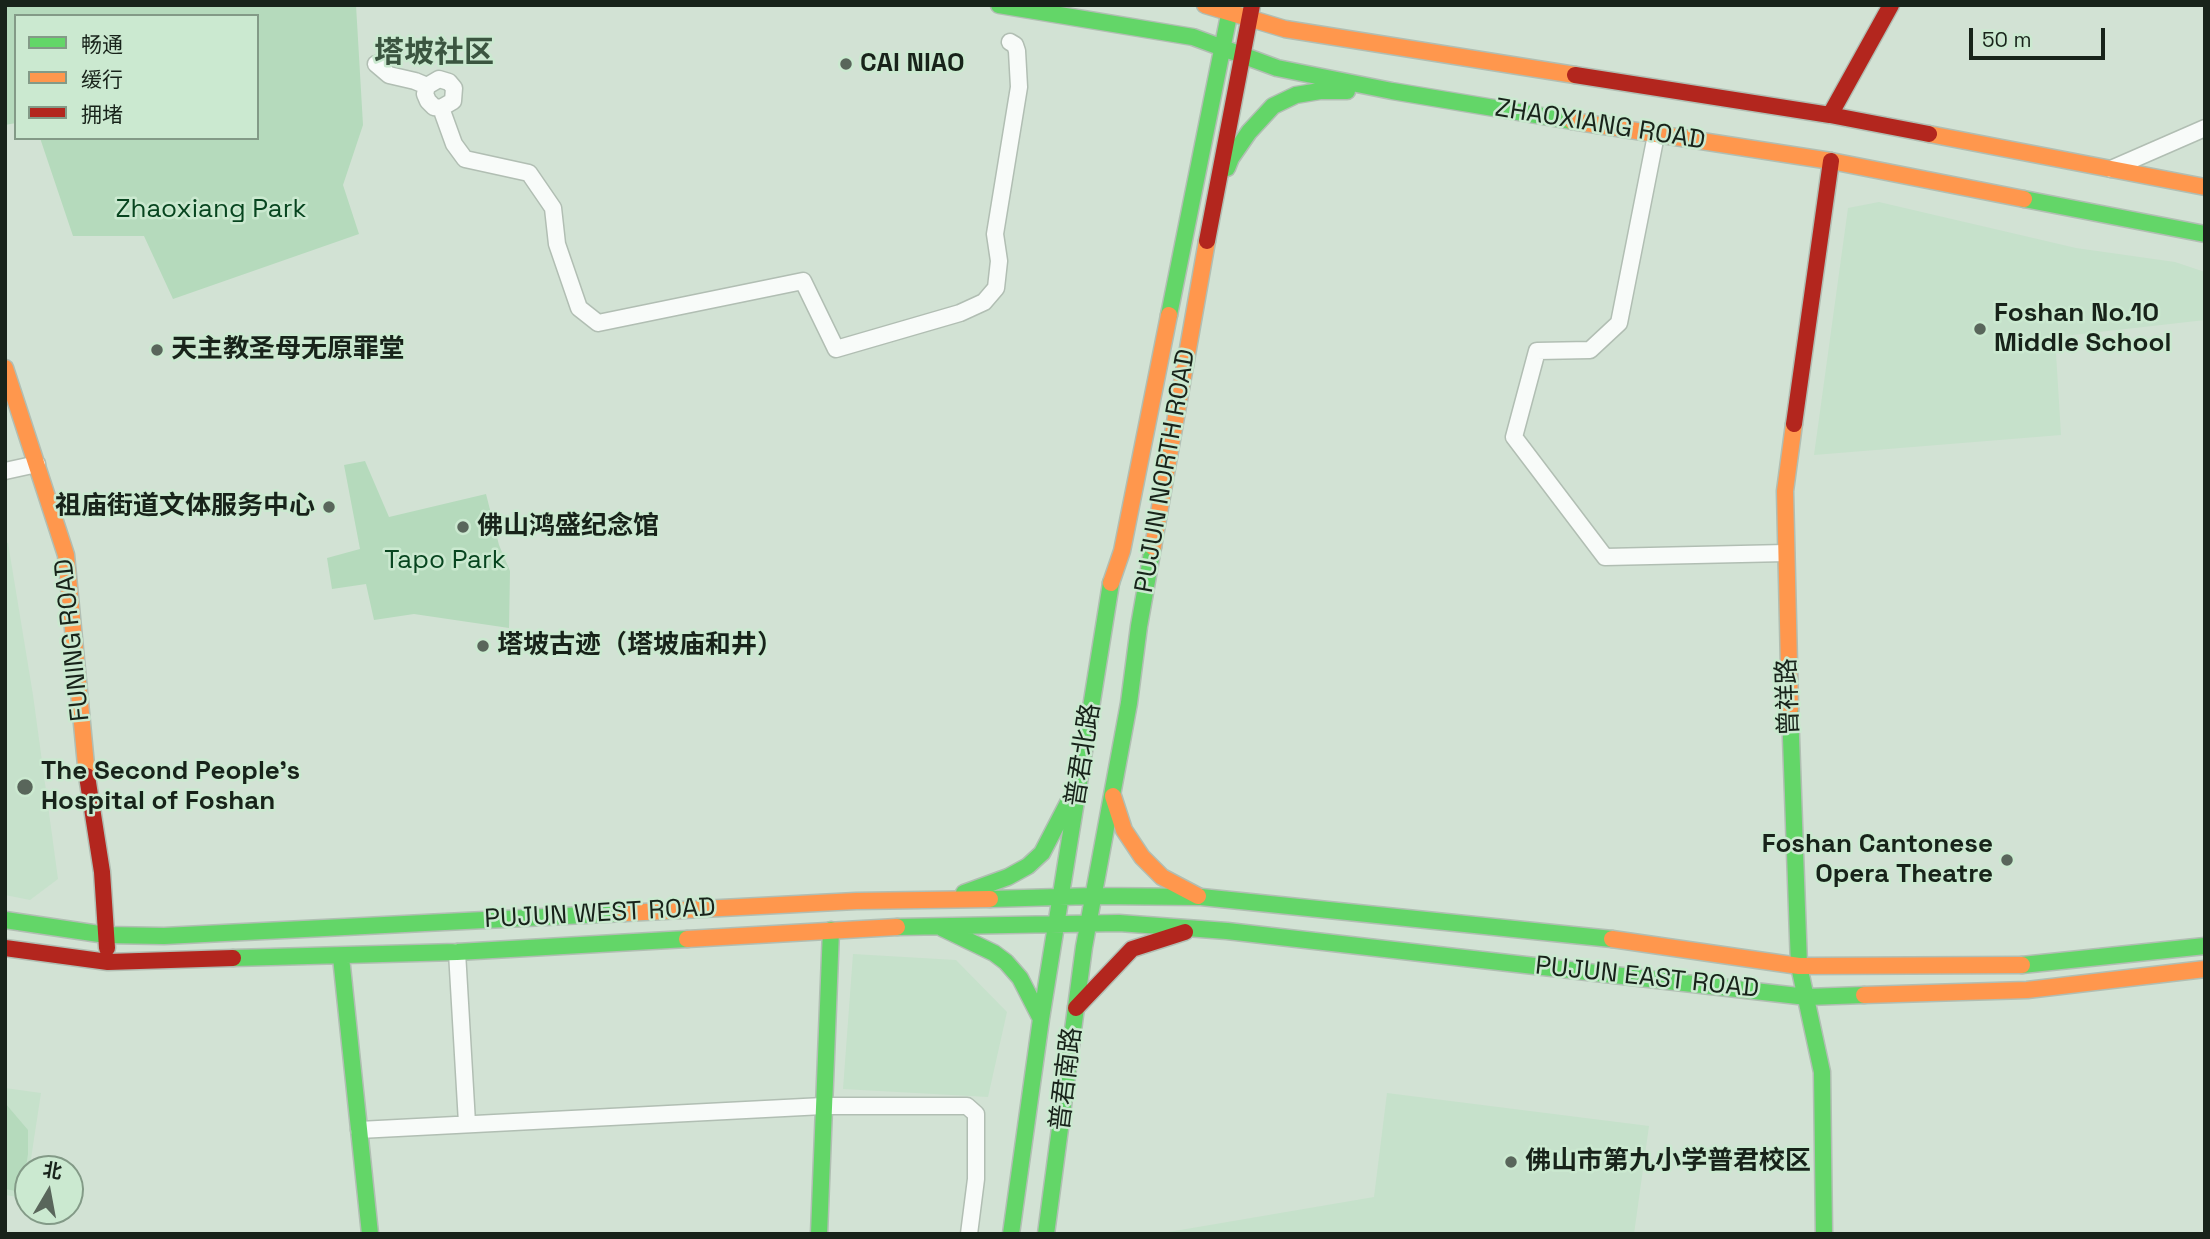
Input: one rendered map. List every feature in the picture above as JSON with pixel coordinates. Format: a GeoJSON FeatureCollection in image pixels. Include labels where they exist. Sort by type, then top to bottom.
{"type":"FeatureCollection","features":[{"type":"Feature","properties":{"kind":"main road","name":"ZHAOXIANG ROAD"},"geometry":{"type":"LineString","coordinates":[[999,5],[1193,37],[1277,68],[1392,91],[1831,161],[2205,234]]}},
{"type":"Feature","properties":{"kind":"main road","name":"ZHAOXIANG ROAD"},"geometry":{"type":"LineString","coordinates":[[1205,5],[1251,13],[1286,29],[1830,115],[2205,187]]}},
{"type":"Feature","properties":{"kind":"main road"},"geometry":{"type":"LineString","coordinates":[[1830,115],[1891,5]]}},
{"type":"Feature","properties":{"kind":"main road","name":"PUJUN NORTH ROAD"},"geometry":{"type":"LineString","coordinates":[[1080,780],[1110,585],[1122,551],[1230,9]]}},
{"type":"Feature","properties":{"kind":"main road","name":"PUJUN NORTH ROAD"},"geometry":{"type":"LineString","coordinates":[[1089,924],[1213,206],[1251,13]]}},
{"type":"Feature","properties":{"kind":"main road"},"geometry":{"type":"LineString","coordinates":[[1213,206],[1231,158],[1249,132],[1273,106],[1296,95],[1320,91],[1392,91]]}},
{"type":"Feature","properties":{"kind":"main road","name":"曾祥路"},"geometry":{"type":"LineString","coordinates":[[1824,1234],[1822,1072],[1799,966],[1785,491],[1831,161]]}},
{"type":"Feature","properties":{"kind":"main road","name":"FUNING ROAD"},"geometry":{"type":"LineString","coordinates":[[5,369],[66,555],[88,778],[102,872],[108,962]]}},
{"type":"Feature","properties":{"kind":"main road"},"geometry":{"type":"LineString","coordinates":[[940,901],[1008,877],[1028,866],[1042,853],[1080,780]]}},
{"type":"Feature","properties":{"kind":"main road","name":"普君北路"},"geometry":{"type":"LineString","coordinates":[[1056,924],[1080,780]]}},
{"type":"Feature","properties":{"kind":"main road"},"geometry":{"type":"LineString","coordinates":[[1112,795],[1124,830],[1142,857],[1162,877],[1200,897]]}},
{"type":"Feature","properties":{"kind":"main road","name":"PUJUN WEST ROAD"},"geometry":{"type":"LineString","coordinates":[[5,920],[106,935],[164,936],[856,901],[1093,896]]}},
{"type":"Feature","properties":{"kind":"main road","name":"PUJUN EAST ROAD"},"geometry":{"type":"LineString","coordinates":[[1093,896],[1200,897],[1609,939],[1799,966],[2015,966],[2205,946]]}},
{"type":"Feature","properties":{"kind":"main road","name":"PUJUN EAST ROAD"},"geometry":{"type":"LineString","coordinates":[[1089,924],[1119,923],[1195,928],[1807,996],[2027,990],[2205,969]]}},
{"type":"Feature","properties":{"kind":"main road","name":"普君南路"},"geometry":{"type":"LineString","coordinates":[[1011,1234],[1056,924]]}},
{"type":"Feature","properties":{"kind":"main road","name":"PUJUN WEST ROAD"},"geometry":{"type":"LineString","coordinates":[[5,948],[108,962],[341,957],[936,925],[1089,924]]}},
{"type":"Feature","properties":{"kind":"main road","name":"普君南路"},"geometry":{"type":"LineString","coordinates":[[1046,1234],[1089,924]]}},
{"type":"Feature","properties":{"kind":"main road"},"geometry":{"type":"LineString","coordinates":[[936,925],[994,953],[1006,962],[1020,978],[1041,1019]]}},
{"type":"Feature","properties":{"kind":"main road"},"geometry":{"type":"LineString","coordinates":[[1076,1008],[1132,949],[1195,928]]}},
{"type":"Feature","properties":{"kind":"main road"},"geometry":{"type":"LineString","coordinates":[[819,1234],[831,930]]}},
{"type":"Feature","properties":{"kind":"main road"},"geometry":{"type":"LineString","coordinates":[[341,957],[370,1234]]}},
{"type":"Feature","properties":{"kind":"street"},"geometry":{"type":"LineString","coordinates":[[441,108],[454,144],[465,159],[529,173],[553,208],[557,244],[579,308],[598,323],[803,281],[836,349],[960,313],[984,302],[996,288],[999,261],[995,234],[1019,87],[1017,51],[1015,45],[1010,42]]}},
{"type":"Feature","properties":{"kind":"street"},"geometry":{"type":"LineString","coordinates":[[376,64],[389,75],[427,86]]}},
{"type":"Feature","properties":{"kind":"street"},"geometry":{"type":"LineString","coordinates":[[439,79],[449,82],[454,88],[453,101],[441,108],[434,107],[425,94],[427,86],[439,79]]}},
{"type":"Feature","properties":{"kind":"street"},"geometry":{"type":"LineString","coordinates":[[2108,170],[2205,128]]}},
{"type":"Feature","properties":{"kind":"street"},"geometry":{"type":"LineString","coordinates":[[1656,135],[1619,323],[1590,350],[1537,351],[1514,437],[1605,557],[1786,554]]}},
{"type":"Feature","properties":{"kind":"street"},"geometry":{"type":"LineString","coordinates":[[5,471],[37,464]]}},
{"type":"Feature","properties":{"kind":"street"},"geometry":{"type":"LineString","coordinates":[[457,952],[467,1124]]}},
{"type":"Feature","properties":{"kind":"street"},"geometry":{"type":"LineString","coordinates":[[359,1130],[824,1106],[967,1106],[976,1114],[976,1180],[969,1234]]}},
{"type":"Feature","properties":{"kind":"shaded area","name":"Foshan No.10 Middle School"},"geometry":{"type":"Polygon","coordinates":[[[1879,202],[2076,248],[2175,262],[2205,272],[2205,320],[2055,337],[2061,435],[1814,455],[1848,208],[1879,202]]]}},
{"type":"Feature","properties":{"kind":"shaded area","name":"The Second People's Hospital of Foshan"},"geometry":{"type":"Polygon","coordinates":[[[5,542],[8,543],[33,695],[58,879],[30,900],[5,895],[5,542]]]}},
{"type":"Feature","properties":{"kind":"shaded area"},"geometry":{"type":"Polygon","coordinates":[[[853,954],[956,960],[1007,1012],[988,1097],[843,1089],[853,954]]]}},
{"type":"Feature","properties":{"kind":"shaded area"},"geometry":{"type":"Polygon","coordinates":[[[5,1088],[41,1093],[32,1155],[14,1155],[14,1196],[5,1195],[5,1088]]]}},
{"type":"Feature","properties":{"kind":"shaded area","name":"佛山市第九小学普君校区"},"geometry":{"type":"Polygon","coordinates":[[[1387,1093],[1649,1126],[1634,1234],[1157,1234],[1374,1197],[1387,1093]]]}},
{"type":"Feature","properties":{"kind":"green space","name":"Zhaoxiang Park"},"geometry":{"type":"Polygon","coordinates":[[[5,5],[356,5],[363,125],[343,185],[359,234],[173,299],[144,236],[73,236],[41,140],[259,140],[259,14],[14,14],[14,123],[5,125],[5,5]]]}},
{"type":"Feature","properties":{"kind":"green space","name":"Tapo Park"},"geometry":{"type":"Polygon","coordinates":[[[365,461],[389,517],[486,494],[499,545],[510,571],[509,628],[414,614],[374,620],[366,584],[332,589],[327,558],[360,549],[344,465],[365,461]]]}},
{"type":"Feature","properties":{"kind":"green space"},"geometry":{"type":"Polygon","coordinates":[[[5,1103],[28,1130],[28,1154],[14,1155],[14,1191],[5,1189],[5,1103]]]}},
{"type":"Feature","properties":{"kind":"traffic: fast"},"geometry":{"type":"LineString","coordinates":[[999,5],[1193,37],[1277,68],[1392,91],[1572,121]]}},
{"type":"Feature","properties":{"kind":"traffic: fast"},"geometry":{"type":"LineString","coordinates":[[1169,315],[1231,5]]}},
{"type":"Feature","properties":{"kind":"traffic: fast"},"geometry":{"type":"LineString","coordinates":[[1227,168],[1249,132],[1273,106],[1296,95],[1320,91],[1347,91]]}},
{"type":"Feature","properties":{"kind":"traffic: fast"},"geometry":{"type":"LineString","coordinates":[[2024,199],[2205,234]]}},
{"type":"Feature","properties":{"kind":"traffic: fast"},"geometry":{"type":"LineString","coordinates":[[1046,1234],[1084,947],[1129,703],[1153,547]]}},
{"type":"Feature","properties":{"kind":"traffic: fast"},"geometry":{"type":"LineString","coordinates":[[1011,1234],[1041,1019],[1111,583]]}},
{"type":"Feature","properties":{"kind":"traffic: fast"},"geometry":{"type":"LineString","coordinates":[[1790,709],[1799,966],[1822,1072],[1824,1234]]}},
{"type":"Feature","properties":{"kind":"traffic: fast"},"geometry":{"type":"LineString","coordinates":[[964,893],[1008,877],[1028,866],[1042,853],[1069,801]]}},
{"type":"Feature","properties":{"kind":"traffic: fast"},"geometry":{"type":"LineString","coordinates":[[990,899],[1201,897],[1612,939]]}},
{"type":"Feature","properties":{"kind":"traffic: fast"},"geometry":{"type":"LineString","coordinates":[[5,920],[106,935],[164,936],[625,913]]}},
{"type":"Feature","properties":{"kind":"traffic: fast"},"geometry":{"type":"LineString","coordinates":[[897,927],[1119,923],[1227,931],[1807,997],[1864,995]]}},
{"type":"Feature","properties":{"kind":"traffic: fast"},"geometry":{"type":"LineString","coordinates":[[942,928],[994,953],[1006,962],[1020,978],[1041,1019]]}},
{"type":"Feature","properties":{"kind":"traffic: fast"},"geometry":{"type":"LineString","coordinates":[[819,1234],[831,930]]}},
{"type":"Feature","properties":{"kind":"traffic: fast"},"geometry":{"type":"LineString","coordinates":[[233,958],[457,952],[687,939]]}},
{"type":"Feature","properties":{"kind":"traffic: fast"},"geometry":{"type":"LineString","coordinates":[[2022,965],[2205,946]]}},
{"type":"Feature","properties":{"kind":"traffic: fast"},"geometry":{"type":"LineString","coordinates":[[341,957],[370,1234]]}},
{"type":"Feature","properties":{"kind":"traffic: slow"},"geometry":{"type":"LineString","coordinates":[[1205,5],[1285,29],[1575,75]]}},
{"type":"Feature","properties":{"kind":"traffic: slow"},"geometry":{"type":"LineString","coordinates":[[1572,121],[1831,161],[2024,199]]}},
{"type":"Feature","properties":{"kind":"traffic: slow"},"geometry":{"type":"LineString","coordinates":[[1929,134],[2205,187]]}},
{"type":"Feature","properties":{"kind":"traffic: slow"},"geometry":{"type":"LineString","coordinates":[[1153,547],[1207,241]]}},
{"type":"Feature","properties":{"kind":"traffic: slow"},"geometry":{"type":"LineString","coordinates":[[1111,583],[1122,551],[1169,315]]}},
{"type":"Feature","properties":{"kind":"traffic: slow"},"geometry":{"type":"LineString","coordinates":[[5,368],[66,555],[87,776]]}},
{"type":"Feature","properties":{"kind":"traffic: slow"},"geometry":{"type":"LineString","coordinates":[[1790,709],[1785,491],[1794,424]]}},
{"type":"Feature","properties":{"kind":"traffic: slow"},"geometry":{"type":"LineString","coordinates":[[1113,796],[1124,830],[1142,857],[1162,877],[1198,896]]}},
{"type":"Feature","properties":{"kind":"traffic: slow"},"geometry":{"type":"LineString","coordinates":[[625,913],[856,901],[990,899]]}},
{"type":"Feature","properties":{"kind":"traffic: slow"},"geometry":{"type":"LineString","coordinates":[[687,939],[897,927]]}},
{"type":"Feature","properties":{"kind":"traffic: slow"},"geometry":{"type":"LineString","coordinates":[[1612,939],[1799,966],[2022,965]]}},
{"type":"Feature","properties":{"kind":"traffic: slow"},"geometry":{"type":"LineString","coordinates":[[1864,995],[2027,990],[2205,969]]}},
{"type":"Feature","properties":{"kind":"traffic: jam"},"geometry":{"type":"LineString","coordinates":[[1207,241],[1252,5]]}},
{"type":"Feature","properties":{"kind":"traffic: jam"},"geometry":{"type":"LineString","coordinates":[[1830,115],[1891,5]]}},
{"type":"Feature","properties":{"kind":"traffic: jam"},"geometry":{"type":"LineString","coordinates":[[1575,75],[1830,115],[1929,134]]}},
{"type":"Feature","properties":{"kind":"traffic: jam"},"geometry":{"type":"LineString","coordinates":[[1794,424],[1831,161]]}},
{"type":"Feature","properties":{"kind":"traffic: jam"},"geometry":{"type":"LineString","coordinates":[[87,776],[102,872],[107,948]]}},
{"type":"Feature","properties":{"kind":"traffic: jam"},"geometry":{"type":"LineString","coordinates":[[1076,1008],[1132,949],[1185,932]]}},
{"type":"Feature","properties":{"kind":"traffic: jam"},"geometry":{"type":"LineString","coordinates":[[5,948],[108,962],[233,958]]}},
{"type":"Feature","properties":{"kind":"place","name":"CAI NIAO"},"geometry":{"type":"Point","coordinates":[846,64]}},
{"type":"Feature","properties":{"kind":"place","name":"Foshan No.10 Middle School"},"geometry":{"type":"Point","coordinates":[1980,329]}},
{"type":"Feature","properties":{"kind":"place","name":"天主教圣母无原罪堂"},"geometry":{"type":"Point","coordinates":[157,350]}},
{"type":"Feature","properties":{"kind":"place","name":"祖庙街道文体服务中心"},"geometry":{"type":"Point","coordinates":[329,507]}},
{"type":"Feature","properties":{"kind":"place","name":"佛山鸿盛纪念馆"},"geometry":{"type":"Point","coordinates":[463,527]}},
{"type":"Feature","properties":{"kind":"place","name":"塔坡古迹（塔坡庙和井）"},"geometry":{"type":"Point","coordinates":[483,646]}},
{"type":"Feature","properties":{"kind":"place","name":"The Second People's Hospital of Foshan"},"geometry":{"type":"Point","coordinates":[25,787]}},
{"type":"Feature","properties":{"kind":"place","name":"Foshan Cantonese Opera Theatre"},"geometry":{"type":"Point","coordinates":[2007,860]}},
{"type":"Feature","properties":{"kind":"place","name":"佛山市第九小学普君校区"},"geometry":{"type":"Point","coordinates":[1511,1162]}},
{"type":"Feature","properties":{"kind":"district","name":"塔坡社区"},"geometry":{"type":"Point","coordinates":[434,54]}}]}
